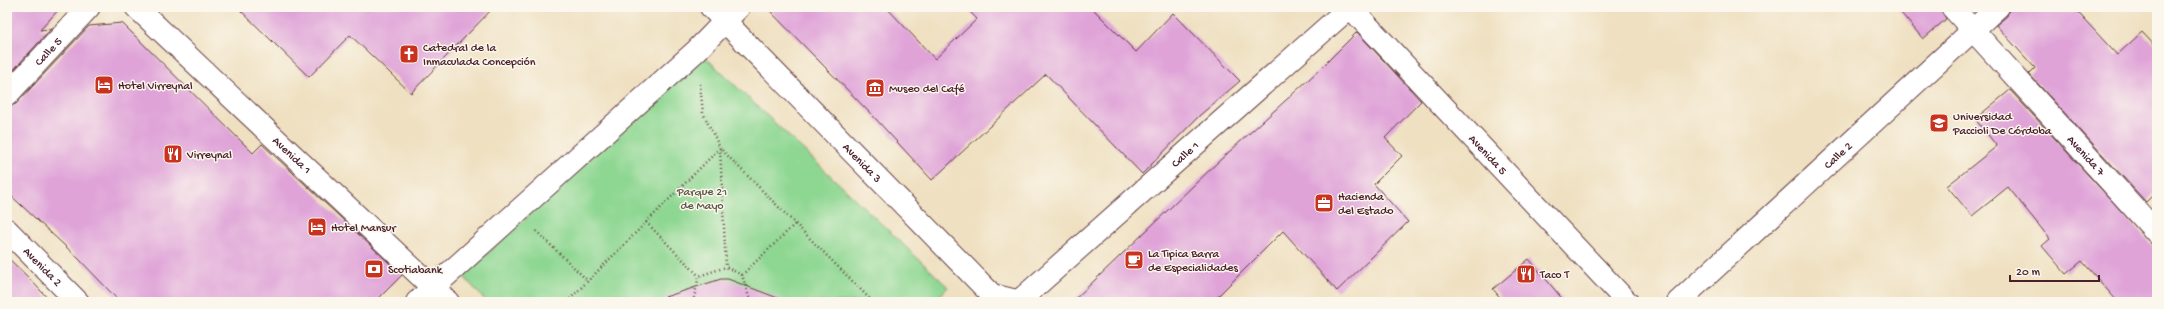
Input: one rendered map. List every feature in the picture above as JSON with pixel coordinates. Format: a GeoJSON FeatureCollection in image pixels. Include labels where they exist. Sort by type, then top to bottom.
{"type":"FeatureCollection","features":[{"type":"Feature","properties":{"kind":"street","name":"Calle 5"},"geometry":{"type":"LineString","coordinates":[[7,95],[89,7]]}},
{"type":"Feature","properties":{"kind":"street","name":"Avenida 1"},"geometry":{"type":"LineString","coordinates":[[136,7],[433,286],[448,302]]}},
{"type":"Feature","properties":{"kind":"street","name":"Calle 1"},"geometry":{"type":"LineString","coordinates":[[1020,301],[1350,7]]}},
{"type":"Feature","properties":{"kind":"street","name":"Avenida 5"},"geometry":{"type":"LineString","coordinates":[[1350,7],[1627,302]]}},
{"type":"Feature","properties":{"kind":"street","name":"Avenida 7"},"geometry":{"type":"LineString","coordinates":[[1952,7],[2157,233]]}},
{"type":"Feature","properties":{"kind":"street","name":"Calle 2"},"geometry":{"type":"LineString","coordinates":[[1678,302],[1998,7]]}},
{"type":"Feature","properties":{"kind":"street"},"geometry":{"type":"LineString","coordinates":[[417,302],[696,51],[725,12]]}},
{"type":"Feature","properties":{"kind":"street","name":"Avenida 3"},"geometry":{"type":"LineString","coordinates":[[725,12],[992,295],[1020,301]]}},
{"type":"Feature","properties":{"kind":"street","name":"Avenida 2"},"geometry":{"type":"LineString","coordinates":[[7,230],[78,302]]}},
{"type":"Feature","properties":{"kind":"path"},"geometry":{"type":"LineString","coordinates":[[696,51],[702,113],[720,148],[873,302]]}},
{"type":"Feature","properties":{"kind":"path"},"geometry":{"type":"LineString","coordinates":[[567,302],[720,148]]}},
{"type":"Feature","properties":{"kind":"path"},"geometry":{"type":"LineString","coordinates":[[720,148],[726,267]]}},
{"type":"Feature","properties":{"kind":"path"},"geometry":{"type":"LineString","coordinates":[[517,212],[588,281]]}},
{"type":"Feature","properties":{"kind":"path"},"geometry":{"type":"LineString","coordinates":[[646,222],[699,276]]}},
{"type":"Feature","properties":{"kind":"path"},"geometry":{"type":"LineString","coordinates":[[742,275],[795,224]]}},
{"type":"Feature","properties":{"kind":"path"},"geometry":{"type":"LineString","coordinates":[[699,276],[726,267],[742,275],[750,301],[792,302]]}},
{"type":"Feature","properties":{"kind":"path"},"geometry":{"type":"LineString","coordinates":[[693,302],[699,276]]}},
{"type":"Feature","properties":{"kind":"green space","name":"Parque 21 de Mayo"},"geometry":{"type":"Polygon","coordinates":[[[703,55],[948,287],[934,302],[487,302],[463,276],[703,55]]]}},
{"type":"Feature","properties":{"kind":"building"},"geometry":{"type":"Polygon","coordinates":[[[7,7],[61,7],[40,30],[51,29],[7,77],[7,7]]]}},
{"type":"Feature","properties":{"kind":"building","name":"Catedral de la Inmaculada Concepción"},"geometry":{"type":"Polygon","coordinates":[[[237,7],[494,7],[411,93],[350,35],[309,77],[237,7]]]}},
{"type":"Feature","properties":{"kind":"building"},"geometry":{"type":"Polygon","coordinates":[[[766,7],[886,7],[935,59],[977,19],[965,7],[1091,7],[1136,52],[1173,13],[1240,81],[1200,115],[1142,174],[1046,74],[932,180],[874,117],[766,7]]]}},
{"type":"Feature","properties":{"kind":"building"},"geometry":{"type":"Polygon","coordinates":[[[1896,7],[1940,7],[1946,19],[1923,39],[1896,7]]]}},
{"type":"Feature","properties":{"kind":"building"},"geometry":{"type":"Polygon","coordinates":[[[2010,7],[2073,7],[2117,55],[2142,32],[2157,48],[2157,191],[2146,202],[2029,74],[2035,68],[1996,25],[2007,16],[2010,7]]]}},
{"type":"Feature","properties":{"kind":"building"},"geometry":{"type":"Polygon","coordinates":[[[122,23],[253,153],[262,144],[402,275],[375,302],[120,302],[78,258],[7,192],[7,107],[16,104],[89,26],[122,23]]]}},
{"type":"Feature","properties":{"kind":"building"},"geometry":{"type":"Polygon","coordinates":[[[1357,32],[1421,101],[1385,138],[1402,156],[1374,184],[1408,222],[1337,291],[1283,231],[1212,302],[1072,302],[1218,162],[1319,70],[1357,32]]]}},
{"type":"Feature","properties":{"kind":"building"},"geometry":{"type":"Polygon","coordinates":[[[2010,90],[2157,250],[2157,302],[2118,302],[2082,261],[2066,274],[2042,246],[2050,239],[2008,187],[1972,216],[1947,186],[1997,146],[1975,119],[2010,90]]]}},
{"type":"Feature","properties":{"kind":"building"},"geometry":{"type":"Polygon","coordinates":[[[7,257],[29,278],[51,302],[7,302],[7,257]]]}},
{"type":"Feature","properties":{"kind":"building","name":"Taco T"},"geometry":{"type":"Polygon","coordinates":[[[1529,259],[1565,302],[1504,302],[1493,289],[1529,259]]]}},
{"type":"Feature","properties":{"kind":"building"},"geometry":{"type":"Polygon","coordinates":[[[721,279],[728,279],[783,300],[783,302],[666,302],[665,297],[721,279]]]}},
{"type":"Feature","properties":{"kind":"place","name":"Catedral de la Inmaculada Concepción"},"geometry":{"type":"Point","coordinates":[409,54]}},
{"type":"Feature","properties":{"kind":"place","name":"Hotel Virreynal"},"geometry":{"type":"Point","coordinates":[104,85]}},
{"type":"Feature","properties":{"kind":"place","name":"Museo del Café"},"geometry":{"type":"Point","coordinates":[875,88]}},
{"type":"Feature","properties":{"kind":"place","name":"Universidad Paccioli De Córdoba"},"geometry":{"type":"Point","coordinates":[1939,123]}},
{"type":"Feature","properties":{"kind":"place","name":"Virreynal"},"geometry":{"type":"Point","coordinates":[173,154]}},
{"type":"Feature","properties":{"kind":"place","name":"Hacienda del Estado"},"geometry":{"type":"Point","coordinates":[1324,203]}},
{"type":"Feature","properties":{"kind":"place","name":"Hotel Mansur"},"geometry":{"type":"Point","coordinates":[317,227]}},
{"type":"Feature","properties":{"kind":"place","name":"La Tipica Barra de Especialidades"},"geometry":{"type":"Point","coordinates":[1134,260]}},
{"type":"Feature","properties":{"kind":"place","name":"Scotiabank"},"geometry":{"type":"Point","coordinates":[374,269]}},
{"type":"Feature","properties":{"kind":"place","name":"Taco T"},"geometry":{"type":"Point","coordinates":[1526,274]}}]}
